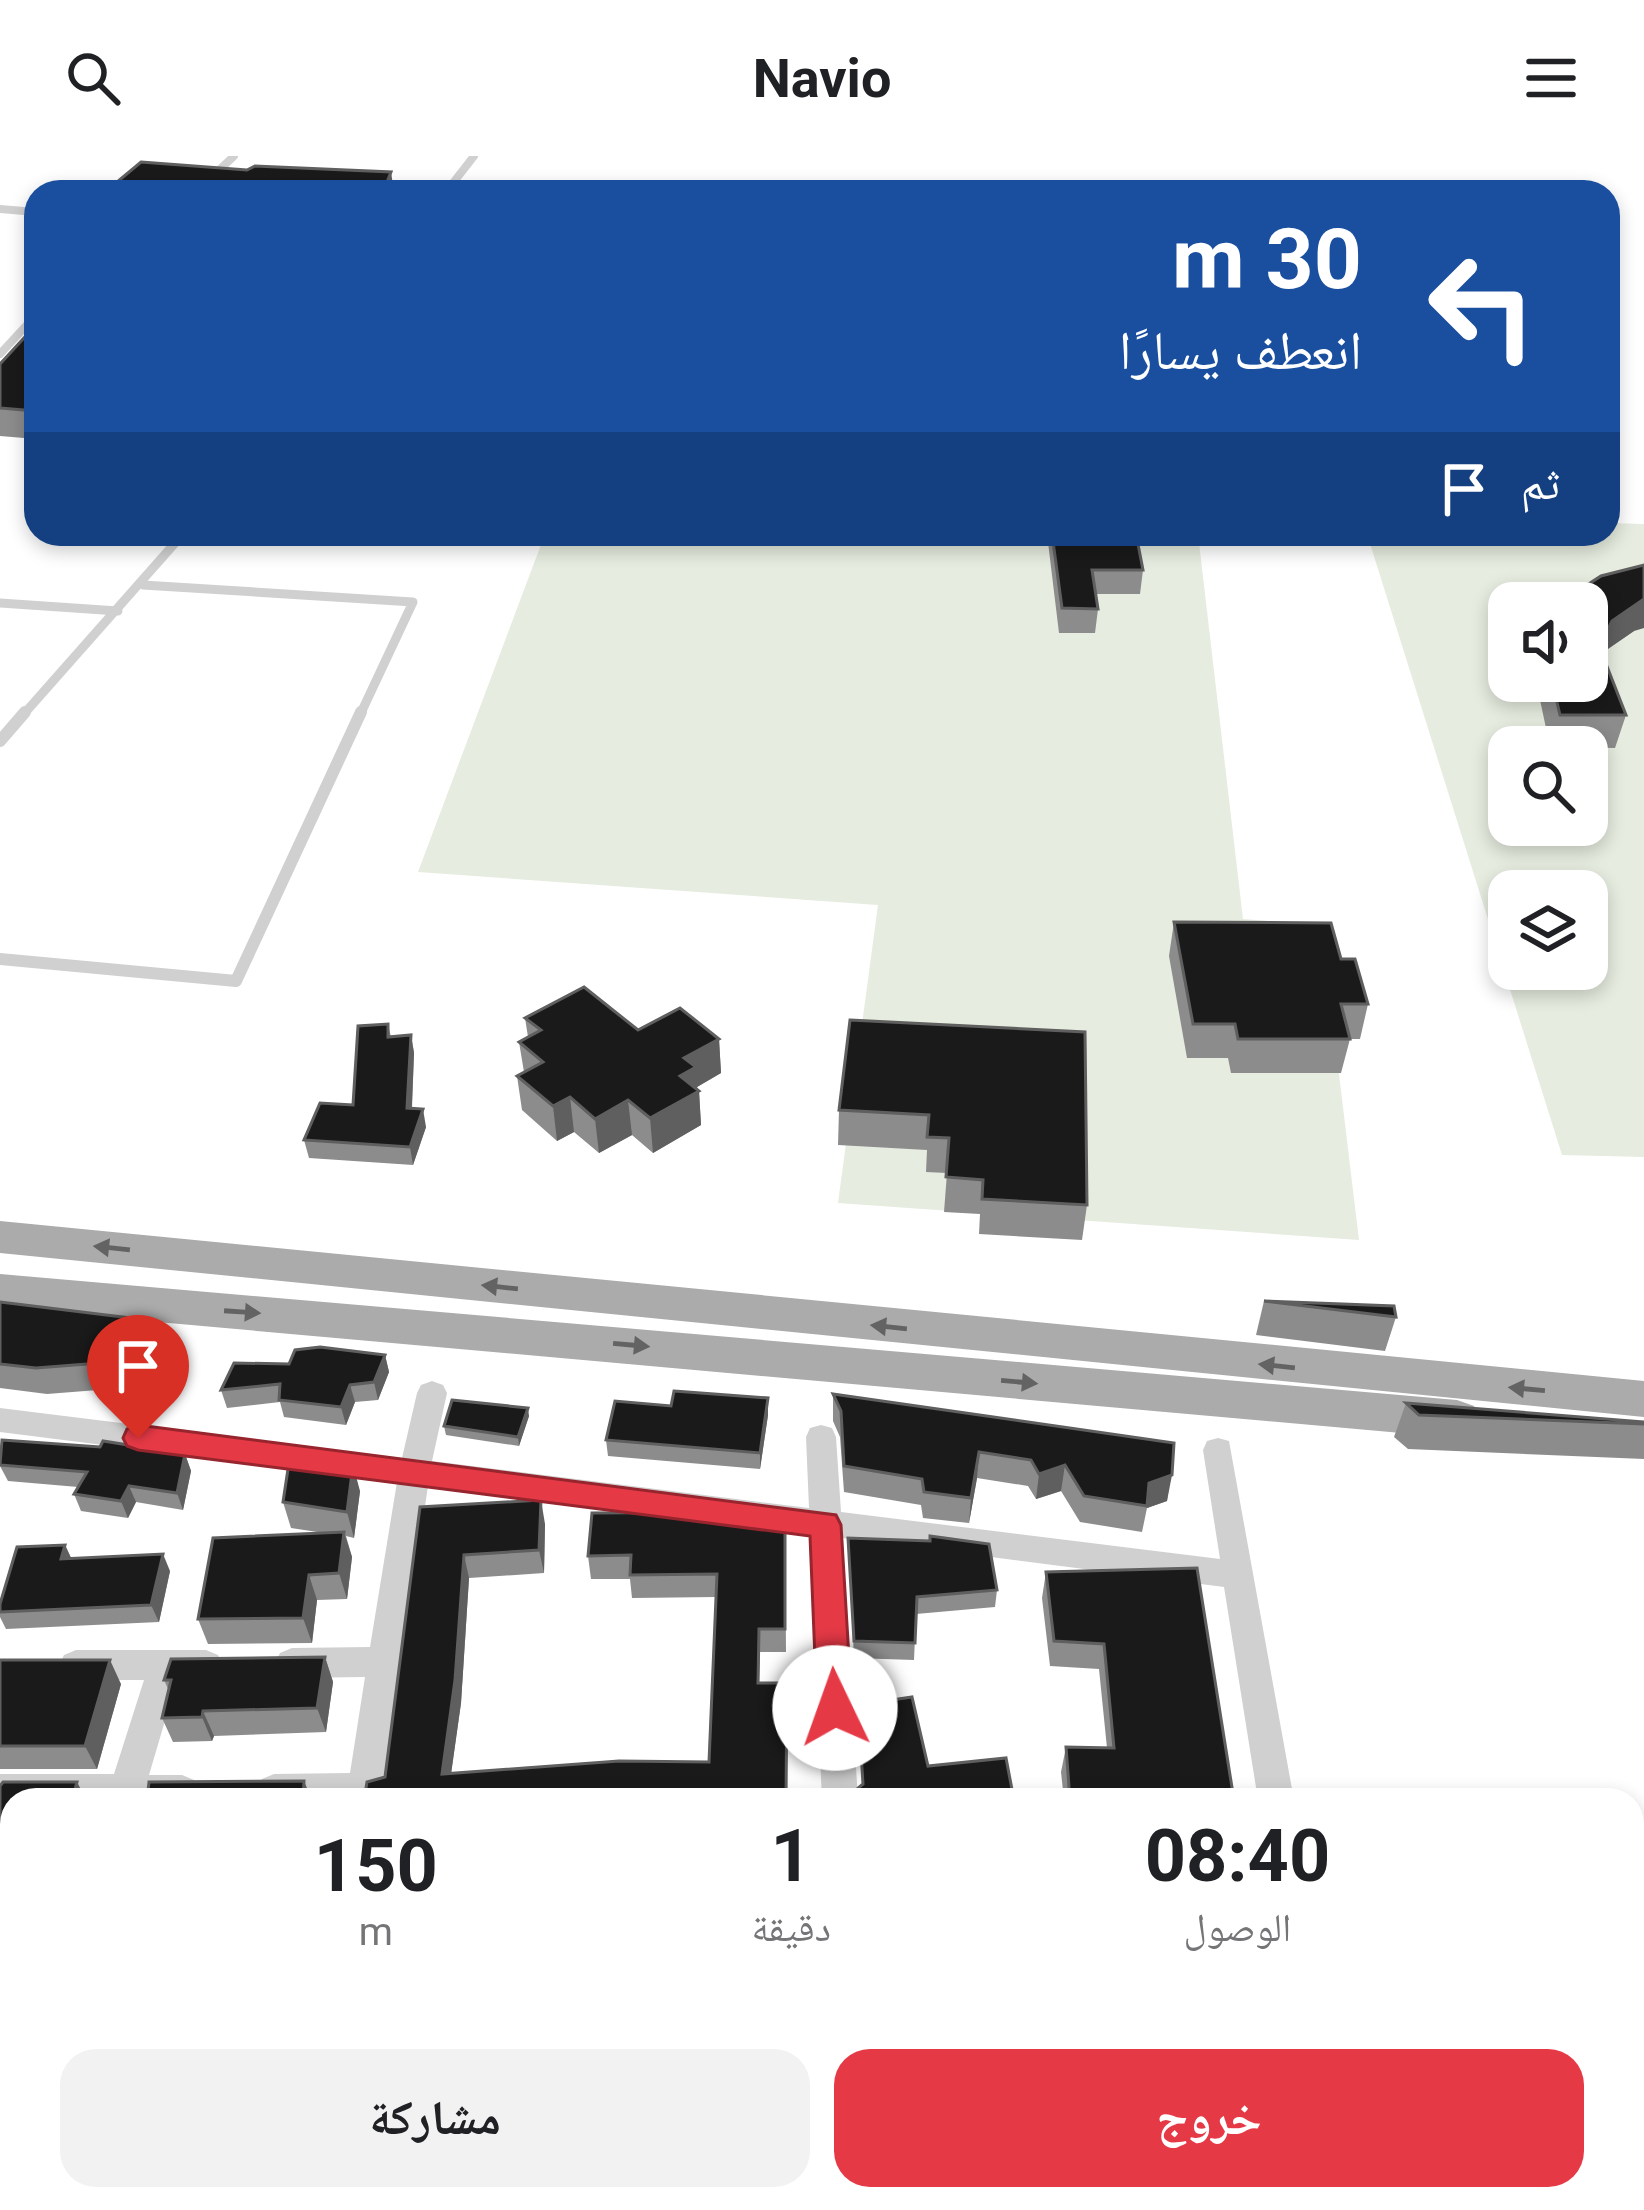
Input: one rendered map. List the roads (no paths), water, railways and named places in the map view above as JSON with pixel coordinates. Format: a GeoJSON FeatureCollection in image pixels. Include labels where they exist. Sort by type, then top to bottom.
{"type":"FeatureCollection","features":[{"type":"Feature","properties":{"kind":"main road"},"geometry":{"type":"LineString","coordinates":[[0,1237],[1395,1396],[1644,1434]]}},
{"type":"Feature","properties":{"kind":"main road"},"geometry":{"type":"LineString","coordinates":[[0,1291],[1395,1396],[1644,1400]]}},
{"type":"Feature","properties":{"kind":"street"},"geometry":{"type":"LineString","coordinates":[[365,1788],[414,1472],[432,1393]]}},
{"type":"Feature","properties":{"kind":"street"},"geometry":{"type":"LineString","coordinates":[[0,1420],[1240,1575]]}},
{"type":"Feature","properties":{"kind":"street"},"geometry":{"type":"LineString","coordinates":[[821,1437],[839,1788]]}},
{"type":"Feature","properties":{"kind":"street"},"geometry":{"type":"LineString","coordinates":[[1218,1450],[1274,1788]]}},
{"type":"Feature","properties":{"kind":"street"},"geometry":{"type":"LineString","coordinates":[[47,1666],[384,1662]]}},
{"type":"Feature","properties":{"kind":"street"},"geometry":{"type":"LineString","coordinates":[[128,1788],[165,1665]]}},
{"type":"Feature","properties":{"kind":"lane"},"geometry":{"type":"LineString","coordinates":[[233,174],[216,173],[234,156]]}},
{"type":"Feature","properties":{"kind":"lane"},"geometry":{"type":"LineString","coordinates":[[455,180],[474,156]]}},
{"type":"Feature","properties":{"kind":"lane"},"geometry":{"type":"LineString","coordinates":[[0,354],[24,328]]}},
{"type":"Feature","properties":{"kind":"lane"},"geometry":{"type":"LineString","coordinates":[[0,741],[173,546]]}},
{"type":"Feature","properties":{"kind":"lane"},"geometry":{"type":"LineString","coordinates":[[0,959],[236,981],[413,602],[142,585]]}},
{"type":"Feature","properties":{"kind":"lane"},"geometry":{"type":"LineString","coordinates":[[0,603],[118,611]]}}]}
